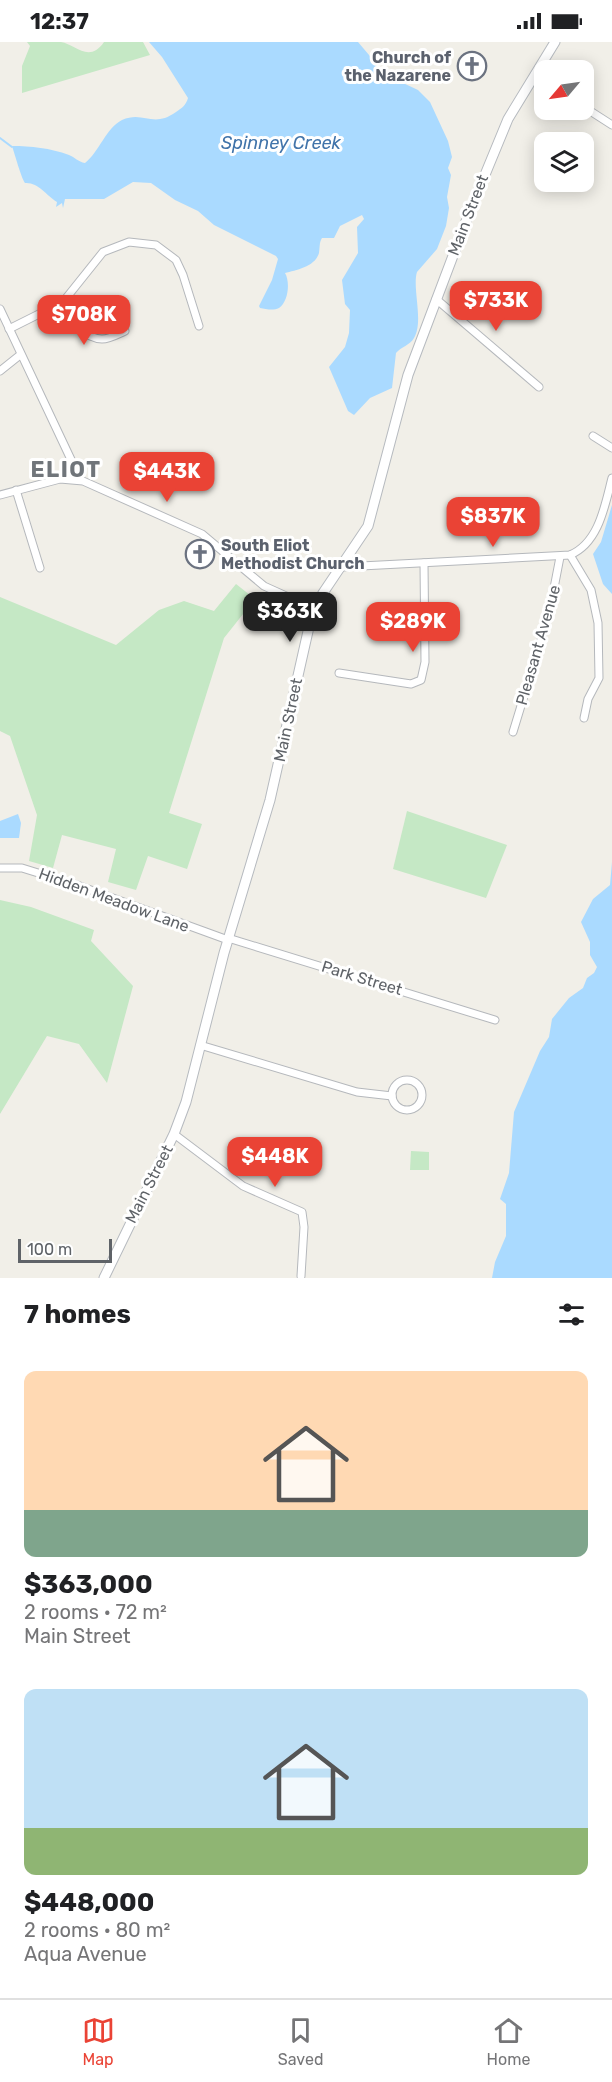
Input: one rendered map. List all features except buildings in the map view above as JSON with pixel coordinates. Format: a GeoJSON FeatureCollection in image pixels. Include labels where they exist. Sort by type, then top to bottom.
{"type":"FeatureCollection","features":[{"type":"Feature","properties":{"kind":"main road","name":"Main Street"},"geometry":{"type":"LineString","coordinates":[[543,60],[552,43]]}},
{"type":"Feature","properties":{"kind":"main road","name":"Main Street"},"geometry":{"type":"LineString","coordinates":[[104,1278],[174,1134],[186,1102],[228,939],[270,800],[306,637],[315,609],[359,543],[370,519],[403,391],[436,299],[500,135],[534,76]]}},
{"type":"Feature","properties":{"kind":"street"},"geometry":{"type":"LineString","coordinates":[[594,113],[612,125]]}},
{"type":"Feature","properties":{"kind":"street"},"geometry":{"type":"LineString","coordinates":[[9,329],[56,307],[70,296],[102,252],[123,242],[142,242],[162,248],[176,260],[199,326]]}},
{"type":"Feature","properties":{"kind":"street"},"geometry":{"type":"LineString","coordinates":[[436,299],[539,387]]}},
{"type":"Feature","properties":{"kind":"street"},"geometry":{"type":"LineString","coordinates":[[56,307],[68,320],[96,338],[109,338],[125,331]]}},
{"type":"Feature","properties":{"kind":"street"},"geometry":{"type":"LineString","coordinates":[[0,309],[75,468],[77,479]]}},
{"type":"Feature","properties":{"kind":"street"},"geometry":{"type":"LineString","coordinates":[[0,371],[20,355]]}},
{"type":"Feature","properties":{"kind":"street"},"geometry":{"type":"LineString","coordinates":[[593,436],[612,448]]}},
{"type":"Feature","properties":{"kind":"street"},"geometry":{"type":"LineString","coordinates":[[342,567],[570,555],[584,547],[592,537],[612,478]]}},
{"type":"Feature","properties":{"kind":"street"},"geometry":{"type":"LineString","coordinates":[[0,495],[60,479],[77,479],[202,534],[264,586],[315,609]]}},
{"type":"Feature","properties":{"kind":"street"},"geometry":{"type":"LineString","coordinates":[[16,490],[40,568]]}},
{"type":"Feature","properties":{"kind":"street"},"geometry":{"type":"LineString","coordinates":[[570,555],[591,590],[598,623],[599,678],[588,699],[584,718]]}},
{"type":"Feature","properties":{"kind":"street","name":"Pleasant Avenue"},"geometry":{"type":"LineString","coordinates":[[513,732],[549,614],[560,557]]}},
{"type":"Feature","properties":{"kind":"street"},"geometry":{"type":"LineString","coordinates":[[339,673],[411,684],[421,680],[425,662],[424,563]]}},
{"type":"Feature","properties":{"kind":"street","name":"Hidden Meadow Lane"},"geometry":{"type":"LineString","coordinates":[[0,868],[22,868],[77,885],[228,939]]}},
{"type":"Feature","properties":{"kind":"street","name":"Park Street"},"geometry":{"type":"LineString","coordinates":[[228,939],[495,1020]]}},
{"type":"Feature","properties":{"kind":"street"},"geometry":{"type":"LineString","coordinates":[[200,1045],[357,1092],[392,1096]]}},
{"type":"Feature","properties":{"kind":"street"},"geometry":{"type":"LineString","coordinates":[[407,1080],[419,1086],[422,1096],[414,1108],[404,1109],[396,1105],[392,1096],[394,1087],[407,1080]]}},
{"type":"Feature","properties":{"kind":"street"},"geometry":{"type":"LineString","coordinates":[[174,1134],[243,1186],[302,1212],[304,1227],[301,1276]]}},
{"type":"Feature","properties":{"kind":"green space"},"geometry":{"type":"Polygon","coordinates":[[[27,42],[61,42],[82,51],[93,52],[104,42],[143,42],[150,55],[22,93],[22,66],[30,46],[27,42]]]}},
{"type":"Feature","properties":{"kind":"green space"},"geometry":{"type":"Polygon","coordinates":[[[236,584],[255,599],[224,638],[169,813],[202,824],[187,869],[148,856],[136,890],[108,882],[116,849],[62,835],[53,868],[29,861],[37,815],[10,736],[0,731],[0,597],[116,645],[159,610],[184,601],[214,611],[236,584]]]}},
{"type":"Feature","properties":{"kind":"green space"},"geometry":{"type":"Polygon","coordinates":[[[407,811],[507,845],[486,898],[393,869],[407,811]]]}},
{"type":"Feature","properties":{"kind":"green space"},"geometry":{"type":"Polygon","coordinates":[[[0,900],[31,907],[94,930],[91,941],[133,986],[107,1083],[79,1044],[47,1036],[0,1114],[0,900]]]}},
{"type":"Feature","properties":{"kind":"green space"},"geometry":{"type":"Polygon","coordinates":[[[411,1151],[429,1152],[429,1170],[410,1170],[411,1151]]]}},
{"type":"Feature","properties":{"kind":"water","name":"Spinney Creek"},"geometry":{"type":"Polygon","coordinates":[[[149,42],[358,42],[386,75],[418,90],[430,102],[448,141],[452,157],[448,168],[451,175],[447,197],[449,208],[446,226],[437,249],[417,272],[417,331],[414,338],[396,353],[392,388],[370,398],[354,415],[348,411],[329,367],[345,347],[349,333],[350,310],[345,304],[342,280],[358,253],[357,227],[364,219],[362,215],[340,226],[334,238],[322,238],[319,253],[314,262],[285,273],[288,286],[285,301],[279,308],[270,310],[259,306],[272,280],[278,259],[276,256],[214,225],[198,211],[175,200],[151,183],[133,182],[104,199],[65,199],[63,208],[62,203],[56,207],[57,202],[38,187],[25,183],[12,146],[55,151],[85,163],[111,129],[122,120],[130,117],[161,119],[184,106],[188,98],[162,57],[149,42]]]}},
{"type":"Feature","properties":{"kind":"water"},"geometry":{"type":"Polygon","coordinates":[[[612,505],[612,594],[603,584],[593,554],[601,542],[612,505]]]}},
{"type":"Feature","properties":{"kind":"water"},"geometry":{"type":"Polygon","coordinates":[[[18,814],[21,823],[19,838],[0,838],[0,821],[18,814]]]}},
{"type":"Feature","properties":{"kind":"water"},"geometry":{"type":"Polygon","coordinates":[[[612,862],[612,1278],[492,1278],[495,1262],[506,1236],[506,1204],[500,1199],[509,1173],[514,1112],[540,1051],[549,1037],[552,1019],[569,998],[583,988],[587,978],[594,973],[597,967],[590,955],[590,942],[581,922],[593,899],[610,885],[612,862]]]}},
{"type":"Feature","properties":{"kind":"waterway","name":"Spinney Creek"},"geometry":{"type":"LineString","coordinates":[[0,138],[12,147]]}},
{"type":"Feature","properties":{"kind":"place","name":"Church of the Nazarene"},"geometry":{"type":"Point","coordinates":[472,66]}},
{"type":"Feature","properties":{"kind":"place","name":"South Eliot Methodist Church"},"geometry":{"type":"Point","coordinates":[200,554]}},
{"type":"Feature","properties":{"kind":"district","name":"ELIOT"},"geometry":{"type":"Point","coordinates":[66,469]}}]}
